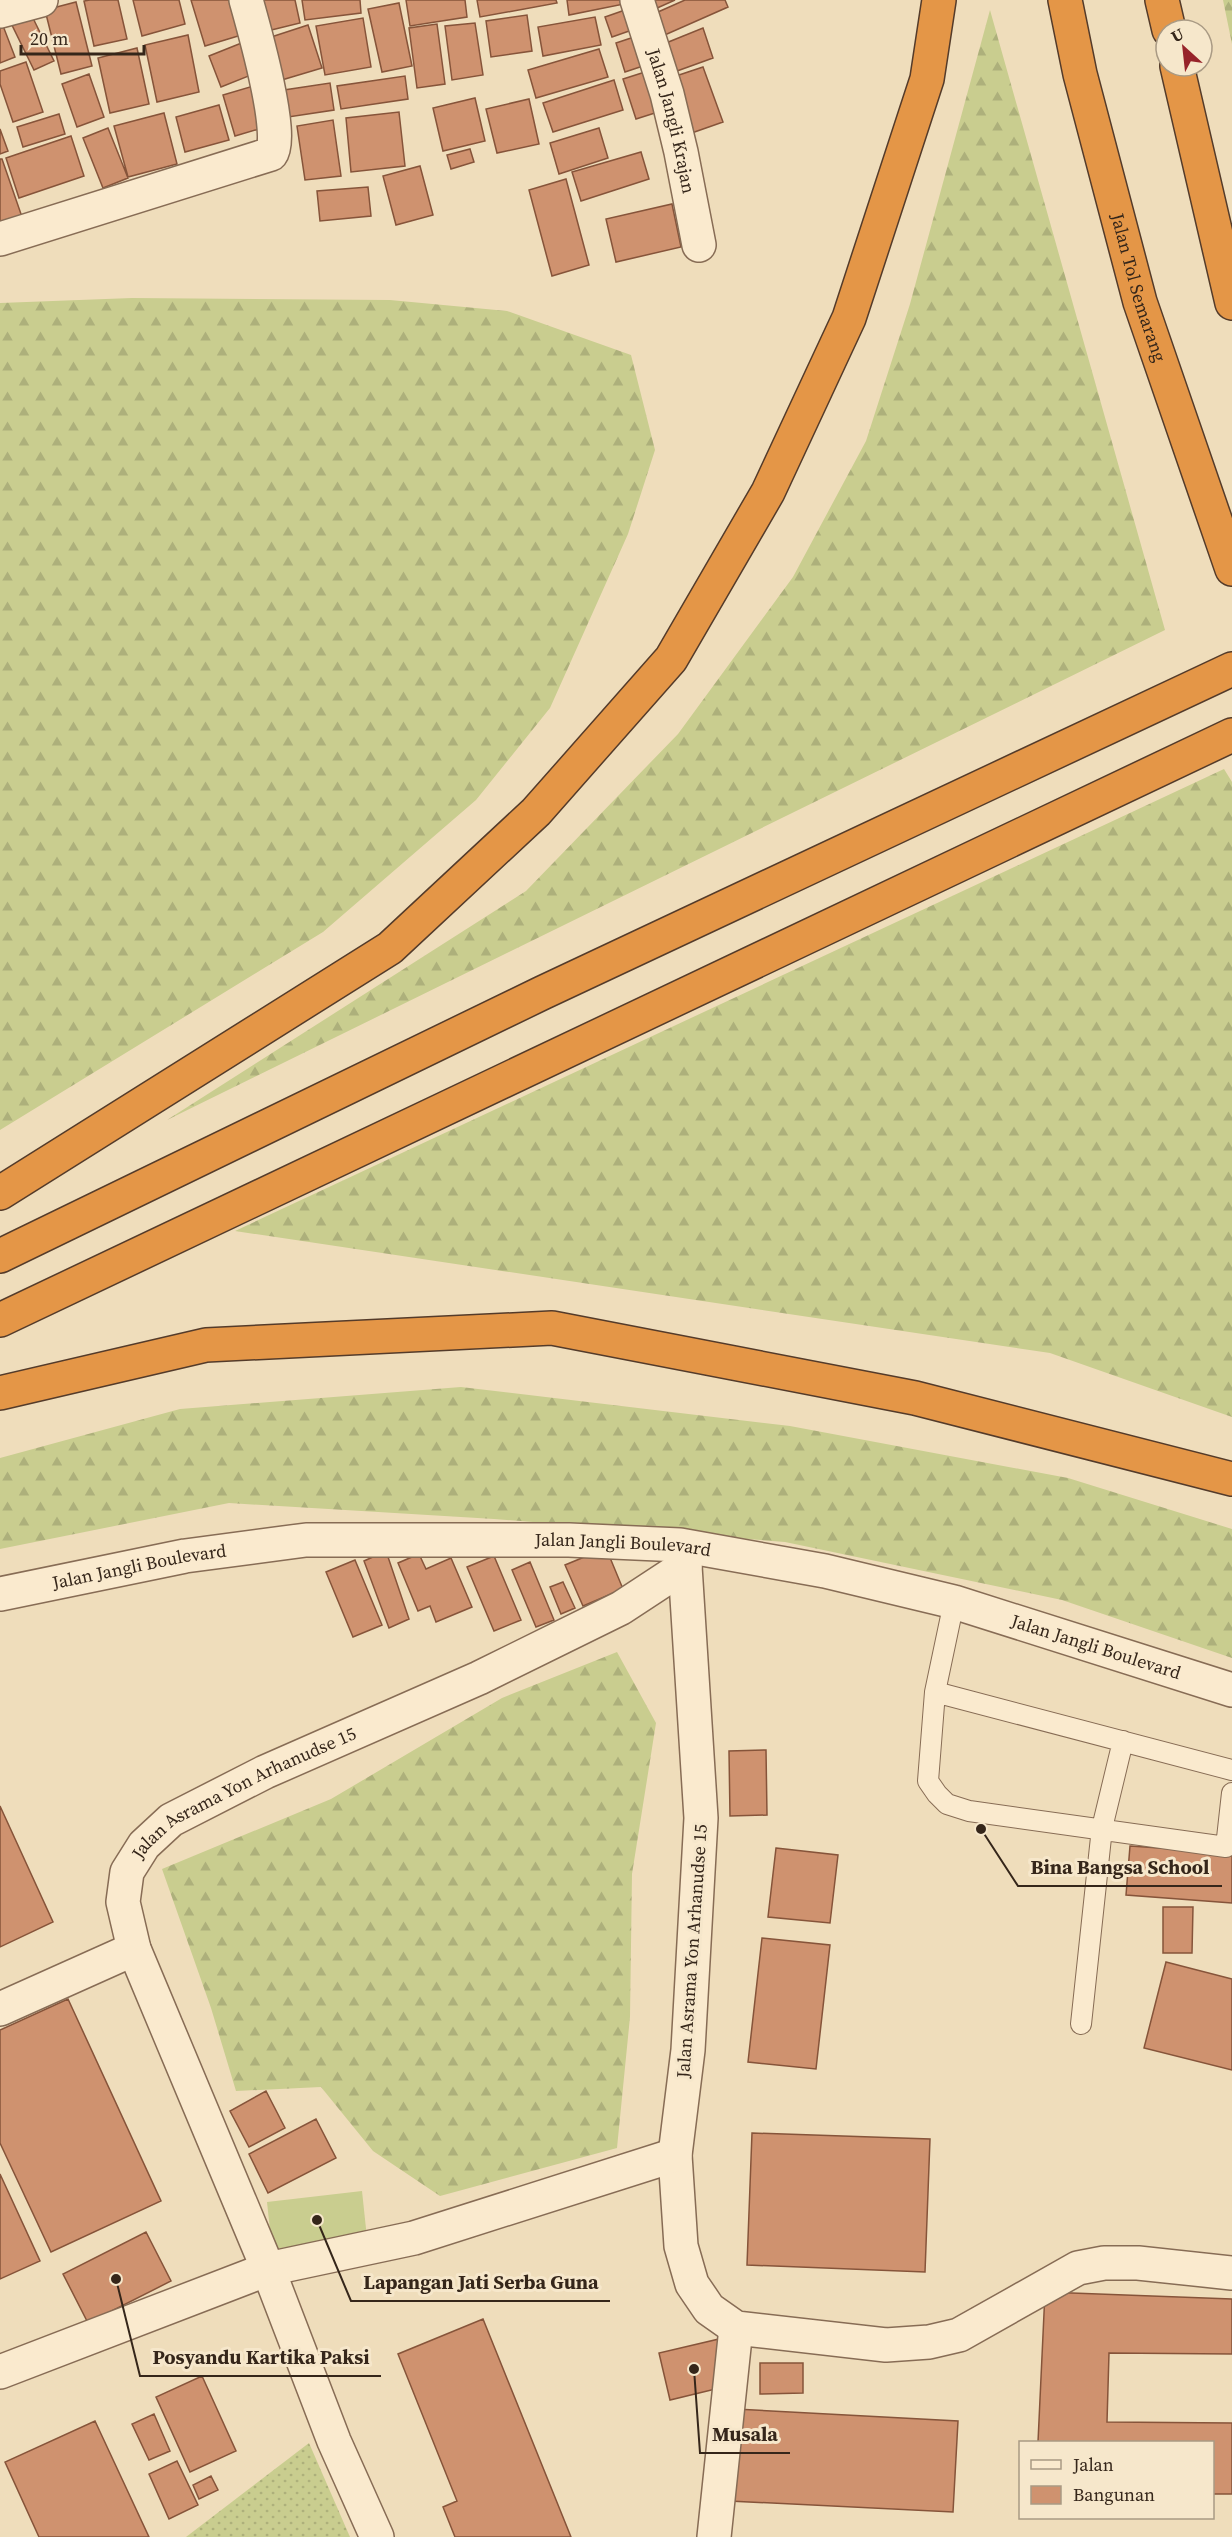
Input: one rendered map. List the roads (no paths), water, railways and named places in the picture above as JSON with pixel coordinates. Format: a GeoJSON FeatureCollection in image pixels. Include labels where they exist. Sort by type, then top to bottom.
{"type":"FeatureCollection","features":[{"type":"Feature","properties":{"kind":"highway"},"geometry":{"type":"LineString","coordinates":[[0,1193],[390,948],[536,812],[671,659],[768,492],[849,318],[927,79],[939,0]]}},
{"type":"Feature","properties":{"kind":"highway","name":"Jalan Tol Semarang"},"geometry":{"type":"LineString","coordinates":[[1065,0],[1080,74],[1140,302],[1232,569]]}},
{"type":"Feature","properties":{"kind":"highway"},"geometry":{"type":"LineString","coordinates":[[1162,0],[1166,18]]}},
{"type":"Feature","properties":{"kind":"highway"},"geometry":{"type":"LineString","coordinates":[[1180,78],[1232,303]]}},
{"type":"Feature","properties":{"kind":"highway"},"geometry":{"type":"LineString","coordinates":[[0,1256],[542,993],[1232,669]]}},
{"type":"Feature","properties":{"kind":"highway"},"geometry":{"type":"LineString","coordinates":[[0,1320],[1232,735]]}},
{"type":"Feature","properties":{"kind":"highway"},"geometry":{"type":"LineString","coordinates":[[0,1393],[206,1345],[552,1328],[915,1398],[1232,1479]]}},
{"type":"Feature","properties":{"kind":"street"},"geometry":{"type":"LineString","coordinates":[[0,10],[41,0]]}},
{"type":"Feature","properties":{"kind":"street"},"geometry":{"type":"LineString","coordinates":[[0,239],[271,154],[275,148],[275,128],[268,88],[246,0]]}},
{"type":"Feature","properties":{"kind":"street","name":"Jalan Jangli Krajan"},"geometry":{"type":"LineString","coordinates":[[637,0],[667,94],[699,245]]}},
{"type":"Feature","properties":{"kind":"street","name":"Jalan Jangli Boulevard"},"geometry":{"type":"LineString","coordinates":[[0,1594],[185,1556],[306,1540],[569,1540],[682,1556],[825,1571],[954,1602],[1232,1690]]}},
{"type":"Feature","properties":{"kind":"street","name":"Jalan Asrama Yon Arhanudse 15"},"geometry":{"type":"LineString","coordinates":[[377,2537],[334,2441],[268,2269],[134,1949],[123,1902],[127,1872],[144,1845],[171,1820],[265,1772],[520,1658],[621,1608],[682,1556]]}},
{"type":"Feature","properties":{"kind":"street","name":"Jalan Asrama Yon Arhanudse 15"},"geometry":{"type":"LineString","coordinates":[[682,1556],[701,1818],[688,2050],[675,2155],[681,2246],[692,2284],[709,2309],[736,2328],[886,2345],[929,2342],[959,2335],[1078,2268],[1104,2263],[1138,2263],[1232,2273]]}},
{"type":"Feature","properties":{"kind":"street"},"geometry":{"type":"LineString","coordinates":[[0,2009],[134,1949]]}},
{"type":"Feature","properties":{"kind":"street"},"geometry":{"type":"LineString","coordinates":[[0,2372],[268,2269],[414,2238],[675,2155]]}},
{"type":"Feature","properties":{"kind":"street"},"geometry":{"type":"LineString","coordinates":[[714,2537],[736,2328]]}},
{"type":"Feature","properties":{"kind":"lane"},"geometry":{"type":"LineString","coordinates":[[954,1602],[935,1692],[928,1780],[947,1804],[969,1811],[1226,1847],[1232,1793]]}},
{"type":"Feature","properties":{"kind":"lane"},"geometry":{"type":"LineString","coordinates":[[935,1692],[1232,1770]]}},
{"type":"Feature","properties":{"kind":"lane"},"geometry":{"type":"LineString","coordinates":[[1081,2024],[1102,1828],[1123,1741]]}},
{"type":"Feature","properties":{"kind":"place","name":"Bina Bangsa School"},"geometry":{"type":"Point","coordinates":[981,1829]}},
{"type":"Feature","properties":{"kind":"place","name":"Lapangan Jati Serba Guna"},"geometry":{"type":"Point","coordinates":[317,2220]}},
{"type":"Feature","properties":{"kind":"place","name":"Posyandu Kartika Paksi"},"geometry":{"type":"Point","coordinates":[116,2279]}},
{"type":"Feature","properties":{"kind":"place","name":"Musala"},"geometry":{"type":"Point","coordinates":[694,2369]}}]}
